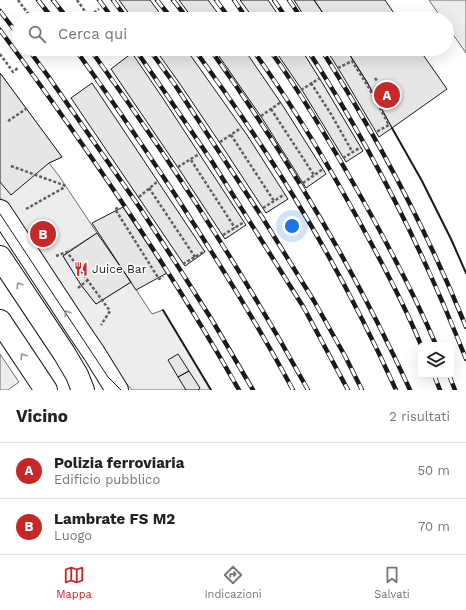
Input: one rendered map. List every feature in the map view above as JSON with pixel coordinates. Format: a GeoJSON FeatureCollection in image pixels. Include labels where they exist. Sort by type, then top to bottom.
{"type":"FeatureCollection","features":[{"type":"Feature","properties":{"kind":"lane"},"geometry":{"type":"LineString","coordinates":[[0,211],[93,338],[94,353],[117,390]]}},
{"type":"Feature","properties":{"kind":"lane"},"geometry":{"type":"LineString","coordinates":[[0,257],[64,352],[77,375],[83,390]]}},
{"type":"Feature","properties":{"kind":"lane"},"geometry":{"type":"LineString","coordinates":[[0,321],[42,384],[60,390]]}},
{"type":"Feature","properties":{"kind":"lane"},"geometry":{"type":"LineString","coordinates":[[89,390],[92,383],[93,370],[93,338]]}},
{"type":"Feature","properties":{"kind":"path"},"geometry":{"type":"LineString","coordinates":[[18,0],[27,12]]}},
{"type":"Feature","properties":{"kind":"path"},"geometry":{"type":"LineString","coordinates":[[77,0],[86,12]]}},
{"type":"Feature","properties":{"kind":"path"},"geometry":{"type":"LineString","coordinates":[[95,12],[99,9]]}},
{"type":"Feature","properties":{"kind":"path"},"geometry":{"type":"LineString","coordinates":[[0,54],[13,72],[19,67]]}},
{"type":"Feature","properties":{"kind":"path"},"geometry":{"type":"LineString","coordinates":[[338,68],[352,61],[369,88],[390,125],[376,132]]}},
{"type":"Feature","properties":{"kind":"path"},"geometry":{"type":"LineString","coordinates":[[302,90],[320,78]]}},
{"type":"Feature","properties":{"kind":"path"},"geometry":{"type":"LineString","coordinates":[[375,78],[378,82]]}},
{"type":"Feature","properties":{"kind":"path"},"geometry":{"type":"LineString","coordinates":[[311,84],[331,114],[353,153]]}},
{"type":"Feature","properties":{"kind":"path"},"geometry":{"type":"LineString","coordinates":[[261,116],[281,102]]}},
{"type":"Feature","properties":{"kind":"path"},"geometry":{"type":"LineString","coordinates":[[8,121],[29,107]]}},
{"type":"Feature","properties":{"kind":"path"},"geometry":{"type":"LineString","coordinates":[[271,109],[314,176]]}},
{"type":"Feature","properties":{"kind":"path"},"geometry":{"type":"LineString","coordinates":[[220,142],[241,128]]}},
{"type":"Feature","properties":{"kind":"path"},"geometry":{"type":"LineString","coordinates":[[231,135],[274,201]]}},
{"type":"Feature","properties":{"kind":"path"},"geometry":{"type":"LineString","coordinates":[[344,158],[361,147]]}},
{"type":"Feature","properties":{"kind":"path"},"geometry":{"type":"LineString","coordinates":[[178,167],[199,154]]}},
{"type":"Feature","properties":{"kind":"path"},"geometry":{"type":"LineString","coordinates":[[191,160],[235,228]]}},
{"type":"Feature","properties":{"kind":"path"},"geometry":{"type":"LineString","coordinates":[[11,166],[66,186],[25,209]]}},
{"type":"Feature","properties":{"kind":"path"},"geometry":{"type":"LineString","coordinates":[[303,183],[323,169]]}},
{"type":"Feature","properties":{"kind":"path"},"geometry":{"type":"LineString","coordinates":[[139,197],[158,181]]}},
{"type":"Feature","properties":{"kind":"path"},"geometry":{"type":"LineString","coordinates":[[149,188],[194,257]]}},
{"type":"Feature","properties":{"kind":"path"},"geometry":{"type":"LineString","coordinates":[[263,208],[285,194]]}},
{"type":"Feature","properties":{"kind":"path"},"geometry":{"type":"LineString","coordinates":[[118,208],[115,209],[160,278],[163,276]]}},
{"type":"Feature","properties":{"kind":"path"},"geometry":{"type":"LineString","coordinates":[[223,235],[244,222]]}},
{"type":"Feature","properties":{"kind":"path"},"geometry":{"type":"LineString","coordinates":[[183,264],[205,251]]}},
{"type":"Feature","properties":{"kind":"path"},"geometry":{"type":"LineString","coordinates":[[50,258],[67,252],[110,311],[93,338]]}},
{"type":"Feature","properties":{"kind":"path"},"geometry":{"type":"LineString","coordinates":[[82,285],[88,280]]}},
{"type":"Feature","properties":{"kind":"shaded area"},"geometry":{"type":"Polygon","coordinates":[[[429,0],[466,0],[466,53],[454,36],[454,12],[437,12],[429,0]]]}},
{"type":"Feature","properties":{"kind":"shaded area"},"geometry":{"type":"Polygon","coordinates":[[[0,73],[62,157],[49,163],[97,233],[63,256],[81,285],[96,304],[131,282],[152,314],[163,310],[211,390],[132,390],[104,357],[0,197],[0,73]]]}},
{"type":"Feature","properties":{"kind":"shaded area"},"geometry":{"type":"Polygon","coordinates":[[[0,354],[19,382],[8,390],[0,390],[0,354]]]}},
{"type":"Feature","properties":{"kind":"building"},"geometry":{"type":"Polygon","coordinates":[[[119,0],[150,0],[159,12],[128,12],[119,0]]]}},
{"type":"Feature","properties":{"kind":"building"},"geometry":{"type":"Polygon","coordinates":[[[179,0],[208,0],[217,12],[188,12],[179,0]]]}},
{"type":"Feature","properties":{"kind":"building"},"geometry":{"type":"Polygon","coordinates":[[[240,0],[268,0],[276,12],[249,12],[240,0]]]}},
{"type":"Feature","properties":{"kind":"building"},"geometry":{"type":"Polygon","coordinates":[[[294,0],[314,0],[322,12],[302,12],[294,0]]]}},
{"type":"Feature","properties":{"kind":"building"},"geometry":{"type":"Polygon","coordinates":[[[314,0],[385,0],[393,12],[322,12],[314,0]]]}},
{"type":"Feature","properties":{"kind":"building"},"geometry":{"type":"Polygon","coordinates":[[[128,56],[134,56],[246,225],[225,239],[111,69],[128,56]]]}},
{"type":"Feature","properties":{"kind":"building"},"geometry":{"type":"Polygon","coordinates":[[[160,56],[191,56],[247,135],[288,199],[266,213],[160,56]]]}},
{"type":"Feature","properties":{"kind":"building"},"geometry":{"type":"Polygon","coordinates":[[[219,56],[249,56],[283,106],[326,174],[306,188],[262,118],[219,56]]]}},
{"type":"Feature","properties":{"kind":"building"},"geometry":{"type":"Polygon","coordinates":[[[279,56],[305,56],[363,151],[346,162],[302,90],[279,56]]]}},
{"type":"Feature","properties":{"kind":"building"},"geometry":{"type":"Polygon","coordinates":[[[330,56],[350,56],[367,82],[392,128],[379,137],[330,56]]]}},
{"type":"Feature","properties":{"kind":"building"},"geometry":{"type":"Polygon","coordinates":[[[350,56],[424,56],[447,89],[392,128],[367,82],[350,56]]]}},
{"type":"Feature","properties":{"kind":"building"},"geometry":{"type":"Polygon","coordinates":[[[0,73],[62,157],[49,163],[11,195],[0,182],[0,73]]]}},
{"type":"Feature","properties":{"kind":"building"},"geometry":{"type":"Polygon","coordinates":[[[92,83],[205,252],[185,266],[71,98],[92,83]]]}},
{"type":"Feature","properties":{"kind":"building"},"geometry":{"type":"Polygon","coordinates":[[[123,207],[167,273],[136,290],[92,223],[123,207]]]}},
{"type":"Feature","properties":{"kind":"building"},"geometry":{"type":"Polygon","coordinates":[[[42,227],[49,238],[45,241],[37,230],[42,227]]]}},
{"type":"Feature","properties":{"kind":"building"},"geometry":{"type":"Polygon","coordinates":[[[97,233],[131,282],[96,304],[81,285],[63,256],[97,233]]]}},
{"type":"Feature","properties":{"kind":"building"},"geometry":{"type":"Polygon","coordinates":[[[178,354],[189,371],[178,377],[168,360],[178,354]]]}},
{"type":"Feature","properties":{"kind":"building"},"geometry":{"type":"Polygon","coordinates":[[[189,371],[200,388],[198,390],[186,390],[178,377],[189,371]]]}},
{"type":"Feature","properties":{"kind":"tram line"},"geometry":{"type":"LineString","coordinates":[[0,214],[108,377],[121,390]]}},
{"type":"Feature","properties":{"kind":"railway"},"geometry":{"type":"LineString","coordinates":[[38,0],[47,12]]}},
{"type":"Feature","properties":{"kind":"railway"},"geometry":{"type":"LineString","coordinates":[[53,0],[62,12]]}},
{"type":"Feature","properties":{"kind":"railway"},"geometry":{"type":"LineString","coordinates":[[99,0],[108,12]]}},
{"type":"Feature","properties":{"kind":"railway"},"geometry":{"type":"LineString","coordinates":[[113,0],[122,12]]}},
{"type":"Feature","properties":{"kind":"railway"},"geometry":{"type":"LineString","coordinates":[[157,0],[166,12]]}},
{"type":"Feature","properties":{"kind":"railway"},"geometry":{"type":"LineString","coordinates":[[173,0],[182,12]]}},
{"type":"Feature","properties":{"kind":"railway"},"geometry":{"type":"LineString","coordinates":[[216,0],[225,12]]}},
{"type":"Feature","properties":{"kind":"railway"},"geometry":{"type":"LineString","coordinates":[[234,0],[242,12]]}},
{"type":"Feature","properties":{"kind":"railway"},"geometry":{"type":"LineString","coordinates":[[274,0],[282,12]]}},
{"type":"Feature","properties":{"kind":"railway"},"geometry":{"type":"LineString","coordinates":[[289,0],[297,12]]}},
{"type":"Feature","properties":{"kind":"railway"},"geometry":{"type":"LineString","coordinates":[[0,11],[12,27]]}},
{"type":"Feature","properties":{"kind":"railway"},"geometry":{"type":"LineString","coordinates":[[0,30],[12,46]]}},
{"type":"Feature","properties":{"kind":"railway"},"geometry":{"type":"LineString","coordinates":[[19,56],[95,162],[155,252],[184,297],[239,390]]}},
{"type":"Feature","properties":{"kind":"railway"},"geometry":{"type":"LineString","coordinates":[[33,56],[140,208],[212,320],[253,390]]}},
{"type":"Feature","properties":{"kind":"railway"},"geometry":{"type":"LineString","coordinates":[[80,56],[164,177],[222,268],[293,390]]}},
{"type":"Feature","properties":{"kind":"railway"},"geometry":{"type":"LineString","coordinates":[[95,56],[177,174],[204,216],[258,302],[308,390]]}},
{"type":"Feature","properties":{"kind":"railway"},"geometry":{"type":"LineString","coordinates":[[140,56],[211,160],[304,308],[348,390]]}},
{"type":"Feature","properties":{"kind":"railway"},"geometry":{"type":"LineString","coordinates":[[154,56],[175,85],[262,217],[314,301],[362,390]]}},
{"type":"Feature","properties":{"kind":"railway"},"geometry":{"type":"LineString","coordinates":[[199,56],[258,140],[308,220],[348,292],[396,390]]}},
{"type":"Feature","properties":{"kind":"railway"},"geometry":{"type":"LineString","coordinates":[[215,56],[293,172],[343,258],[389,345],[410,390]]}},
{"type":"Feature","properties":{"kind":"railway"},"geometry":{"type":"LineString","coordinates":[[257,56],[293,109],[342,191],[389,277],[420,342]]}},
{"type":"Feature","properties":{"kind":"railway"},"geometry":{"type":"LineString","coordinates":[[274,56],[314,117],[367,207],[408,285],[435,342]]}},
{"type":"Feature","properties":{"kind":"railway"},"geometry":{"type":"LineString","coordinates":[[311,56],[353,123],[414,239],[466,359]]}},
{"type":"Feature","properties":{"kind":"railway"},"geometry":{"type":"LineString","coordinates":[[325,56],[362,116],[400,185],[435,255],[466,327]]}},
{"type":"Feature","properties":{"kind":"railway"},"geometry":{"type":"LineString","coordinates":[[435,378],[440,390]]}},
{"type":"Feature","properties":{"kind":"railway"},"geometry":{"type":"LineString","coordinates":[[450,378],[455,390]]}},
{"type":"Feature","properties":{"kind":"wall"},"geometry":{"type":"LineString","coordinates":[[392,128],[422,181],[466,273]]}},
{"type":"Feature","properties":{"kind":"wall"},"geometry":{"type":"LineString","coordinates":[[163,310],[211,390]]}},
{"type":"Feature","properties":{"kind":"place","name":"Polizia ferroviaria"},"geometry":{"type":"Point","coordinates":[387,95]}},
{"type":"Feature","properties":{"kind":"place","name":"Lambrate FS M2"},"geometry":{"type":"Point","coordinates":[43,234]}},
{"type":"Feature","properties":{"kind":"place","name":"Juice Bar"},"geometry":{"type":"Point","coordinates":[81,269]}}]}
